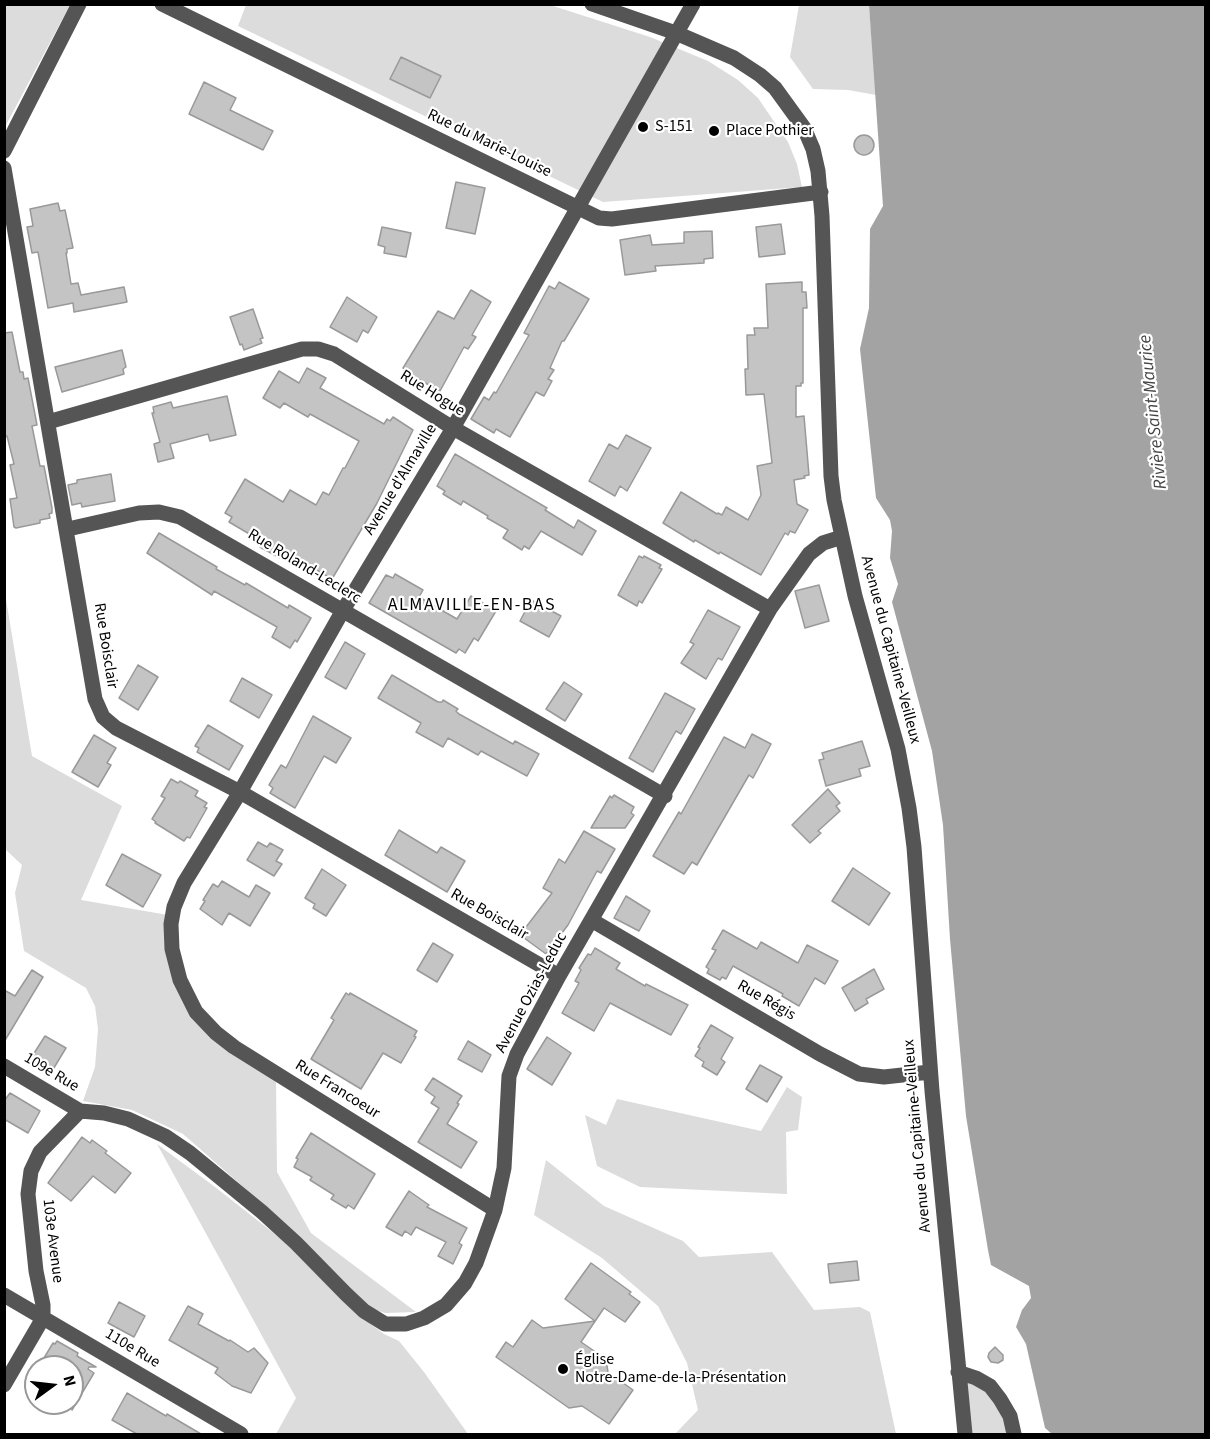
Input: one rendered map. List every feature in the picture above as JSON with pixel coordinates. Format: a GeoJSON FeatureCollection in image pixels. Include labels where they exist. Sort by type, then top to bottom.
{"type":"FeatureCollection","features":[{"type":"Feature","properties":{"kind":"street"},"geometry":{"type":"LineString","coordinates":[[4,151],[79,4]]}},
{"type":"Feature","properties":{"kind":"street","name":"Rue du Marie-Louise"},"geometry":{"type":"LineString","coordinates":[[162,4],[599,218],[612,219],[821,192]]}},
{"type":"Feature","properties":{"kind":"street","name":"Avenue du Capitaine-Veilleux"},"geometry":{"type":"LineString","coordinates":[[591,4],[676,33],[734,58],[760,75],[775,88],[799,120],[808,138],[818,171],[821,192],[831,476],[855,596],[898,749],[909,808],[914,847],[930,1072],[965,1434]]}},
{"type":"Feature","properties":{"kind":"street","name":"Avenue d'Almaville"},"geometry":{"type":"LineString","coordinates":[[180,980],[172,949],[171,924],[174,907],[184,883],[240,792],[342,612],[453,428],[693,4]]}},
{"type":"Feature","properties":{"kind":"street","name":"Rue Boisclair"},"geometry":{"type":"LineString","coordinates":[[4,168],[68,529],[95,699],[103,717],[116,728],[240,792],[559,976]]}},
{"type":"Feature","properties":{"kind":"street","name":"Rue Hogue"},"geometry":{"type":"LineString","coordinates":[[48,422],[302,349],[318,349],[334,354],[453,428],[770,609]]}},
{"type":"Feature","properties":{"kind":"street","name":"Rue Roland-Leclerc"},"geometry":{"type":"LineString","coordinates":[[68,529],[139,513],[159,512],[180,517],[201,527],[342,612],[665,796]]}},
{"type":"Feature","properties":{"kind":"street","name":"Avenue Ozias-Leduc"},"geometry":{"type":"LineString","coordinates":[[80,1111],[104,1113],[128,1119],[165,1136],[182,1147],[262,1212],[364,1311],[385,1324],[406,1324],[424,1318],[446,1305],[465,1282],[476,1263],[495,1210],[504,1168],[509,1076],[517,1054],[559,976],[665,796],[770,609],[809,554],[823,543],[842,537]]}},
{"type":"Feature","properties":{"kind":"street","name":"Rue Régis"},"geometry":{"type":"LineString","coordinates":[[593,921],[820,1054],[859,1074],[884,1077],[930,1072]]}},
{"type":"Feature","properties":{"kind":"street","name":"Rue Francoeur"},"geometry":{"type":"LineString","coordinates":[[180,980],[196,1012],[216,1033],[234,1047],[495,1210]]}},
{"type":"Feature","properties":{"kind":"street","name":"109e Rue"},"geometry":{"type":"LineString","coordinates":[[4,1066],[80,1111]]}},
{"type":"Feature","properties":{"kind":"street","name":"103e Avenue"},"geometry":{"type":"LineString","coordinates":[[43,1318],[28,1194],[31,1171],[40,1152],[80,1111]]}},
{"type":"Feature","properties":{"kind":"street","name":"110e Rue"},"geometry":{"type":"LineString","coordinates":[[4,1295],[241,1434]]}},
{"type":"Feature","properties":{"kind":"street"},"geometry":{"type":"LineString","coordinates":[[4,1385],[43,1318]]}},
{"type":"Feature","properties":{"kind":"street"},"geometry":{"type":"LineString","coordinates":[[958,1372],[990,1386],[1010,1416],[1014,1434]]}},
{"type":"Feature","properties":{"kind":"shaded area"},"geometry":{"type":"Polygon","coordinates":[[[5,5],[70,5],[5,127],[5,5]]]}},
{"type":"Feature","properties":{"kind":"shaded area"},"geometry":{"type":"Polygon","coordinates":[[[246,5],[550,5],[650,37],[708,61],[738,80],[758,98],[788,142],[797,164],[802,187],[603,202],[238,26],[246,5]]]}},
{"type":"Feature","properties":{"kind":"shaded area"},"geometry":{"type":"Polygon","coordinates":[[[799,5],[869,5],[876,95],[848,90],[813,89],[790,57],[799,5]]]}},
{"type":"Feature","properties":{"kind":"shaded area"},"geometry":{"type":"Polygon","coordinates":[[[4,587],[32,756],[122,806],[81,900],[168,915],[180,991],[276,1082],[277,1172],[311,1233],[416,1312],[385,1313],[361,1302],[273,1213],[183,1134],[132,1110],[83,1101],[95,1067],[98,1029],[95,1006],[86,988],[24,951],[15,893],[22,865],[5,849],[4,587]]]}},
{"type":"Feature","properties":{"kind":"shaded area"},"geometry":{"type":"Polygon","coordinates":[[[787,1087],[802,1097],[798,1130],[786,1132],[787,1194],[640,1187],[597,1166],[585,1115],[606,1125],[617,1099],[761,1131],[787,1087]]]}},
{"type":"Feature","properties":{"kind":"shaded area"},"geometry":{"type":"Polygon","coordinates":[[[157,1144],[289,1245],[368,1322],[384,1334],[399,1341],[468,1434],[276,1434],[296,1398],[157,1144]]]}},
{"type":"Feature","properties":{"kind":"shaded area"},"geometry":{"type":"Polygon","coordinates":[[[546,1160],[604,1206],[683,1241],[699,1257],[772,1252],[814,1310],[860,1307],[870,1312],[896,1434],[675,1434],[698,1410],[687,1363],[658,1306],[602,1258],[534,1215],[546,1160]]]}},
{"type":"Feature","properties":{"kind":"shaded area"},"geometry":{"type":"Polygon","coordinates":[[[958,1372],[990,1386],[1014,1434],[965,1434],[958,1372]]]}},
{"type":"Feature","properties":{"kind":"water","name":"Rivière Saint-Maurice"},"geometry":{"type":"Polygon","coordinates":[[[869,5],[1205,5],[1205,1434],[1052,1434],[1045,1428],[1026,1344],[1016,1327],[1022,1310],[1031,1298],[1029,1286],[991,1265],[966,1116],[950,939],[943,825],[932,751],[892,602],[898,584],[890,558],[892,531],[890,520],[876,498],[860,349],[869,308],[870,229],[883,206],[869,5]]]}},
{"type":"Feature","properties":{"kind":"building"},"geometry":{"type":"Polygon","coordinates":[[[401,57],[441,76],[430,98],[390,79],[401,57]]]}},
{"type":"Feature","properties":{"kind":"building"},"geometry":{"type":"Polygon","coordinates":[[[204,82],[236,98],[230,110],[273,131],[263,150],[189,114],[204,82]]]}},
{"type":"Feature","properties":{"kind":"building"},"geometry":{"type":"Polygon","coordinates":[[[864,135],[871,138],[874,145],[871,152],[864,155],[857,152],[854,145],[857,138],[864,135]]]}},
{"type":"Feature","properties":{"kind":"building"},"geometry":{"type":"Polygon","coordinates":[[[456,182],[485,188],[475,234],[446,228],[456,182]]]}},
{"type":"Feature","properties":{"kind":"building"},"geometry":{"type":"Polygon","coordinates":[[[58,203],[60,211],[65,210],[73,248],[67,249],[66,253],[71,284],[78,283],[81,295],[124,287],[127,302],[74,312],[73,303],[48,308],[38,252],[32,253],[27,227],[33,226],[30,209],[58,203]]]}},
{"type":"Feature","properties":{"kind":"building"},"geometry":{"type":"Polygon","coordinates":[[[781,224],[785,254],[759,257],[756,227],[781,224]]]}},
{"type":"Feature","properties":{"kind":"building"},"geometry":{"type":"Polygon","coordinates":[[[382,227],[411,233],[406,257],[384,253],[385,247],[378,245],[382,227]]]}},
{"type":"Feature","properties":{"kind":"building"},"geometry":{"type":"Polygon","coordinates":[[[712,231],[713,258],[704,259],[704,263],[655,266],[656,271],[625,275],[620,240],[650,235],[652,245],[684,243],[684,232],[712,231]]]}},
{"type":"Feature","properties":{"kind":"building"},"geometry":{"type":"Polygon","coordinates":[[[559,282],[589,299],[562,341],[550,368],[554,370],[548,379],[552,381],[544,396],[536,392],[510,437],[496,429],[494,433],[471,419],[484,397],[489,400],[494,392],[496,393],[529,335],[524,333],[549,286],[555,289],[559,282]]]}},
{"type":"Feature","properties":{"kind":"building"},"geometry":{"type":"Polygon","coordinates":[[[802,282],[802,292],[806,292],[807,308],[803,308],[803,383],[801,386],[796,386],[796,417],[804,416],[809,475],[794,480],[797,504],[808,510],[795,533],[790,531],[788,535],[785,533],[761,575],[720,552],[719,554],[695,540],[694,542],[663,523],[681,492],[717,514],[722,515],[726,507],[748,520],[761,495],[757,466],[772,463],[764,394],[746,395],[747,335],[755,335],[754,328],[768,328],[766,284],[802,282]]]}},
{"type":"Feature","properties":{"kind":"building"},"geometry":{"type":"Polygon","coordinates":[[[471,290],[491,302],[472,335],[476,337],[468,349],[464,347],[440,391],[407,373],[408,371],[403,368],[438,311],[454,319],[471,290]]]}},
{"type":"Feature","properties":{"kind":"building"},"geometry":{"type":"Polygon","coordinates":[[[347,297],[377,317],[368,333],[363,330],[357,342],[330,327],[347,297]]]}},
{"type":"Feature","properties":{"kind":"building"},"geometry":{"type":"Polygon","coordinates":[[[253,309],[263,338],[260,339],[262,343],[244,350],[230,317],[253,309]]]}},
{"type":"Feature","properties":{"kind":"building"},"geometry":{"type":"Polygon","coordinates":[[[12,332],[20,372],[23,372],[24,379],[28,378],[37,425],[32,426],[40,466],[44,466],[52,508],[50,518],[40,520],[40,523],[16,528],[10,499],[17,498],[10,465],[14,464],[7,436],[4,437],[4,333],[12,332]]]}},
{"type":"Feature","properties":{"kind":"building"},"geometry":{"type":"Polygon","coordinates":[[[122,350],[126,367],[123,369],[124,374],[62,392],[55,367],[122,350]]]}},
{"type":"Feature","properties":{"kind":"building"},"geometry":{"type":"Polygon","coordinates":[[[307,368],[326,378],[320,388],[384,424],[387,419],[390,421],[393,417],[413,430],[377,503],[332,579],[284,551],[280,558],[260,547],[263,542],[229,522],[232,517],[225,513],[245,479],[283,502],[290,490],[316,505],[323,492],[329,495],[345,468],[359,441],[310,414],[308,417],[284,403],[280,408],[263,398],[279,371],[299,383],[307,368]]]}},
{"type":"Feature","properties":{"kind":"building"},"geometry":{"type":"Polygon","coordinates":[[[227,396],[236,435],[210,441],[208,434],[170,444],[174,458],[158,462],[154,444],[160,442],[152,413],[154,413],[153,407],[171,402],[173,408],[227,396]]]}},
{"type":"Feature","properties":{"kind":"building"},"geometry":{"type":"Polygon","coordinates":[[[626,435],[651,448],[627,491],[620,486],[615,496],[589,481],[609,444],[618,449],[626,435]]]}},
{"type":"Feature","properties":{"kind":"building"},"geometry":{"type":"Polygon","coordinates":[[[455,454],[547,508],[545,510],[574,528],[578,520],[596,531],[582,555],[541,531],[529,549],[524,546],[522,550],[503,538],[508,530],[463,501],[461,505],[443,494],[445,491],[437,486],[455,454]]]}},
{"type":"Feature","properties":{"kind":"building"},"geometry":{"type":"Polygon","coordinates":[[[111,474],[115,501],[82,507],[81,503],[72,505],[68,485],[77,483],[77,480],[111,474]]]}},
{"type":"Feature","properties":{"kind":"building"},"geometry":{"type":"Polygon","coordinates":[[[159,533],[217,567],[216,569],[311,618],[297,642],[295,640],[290,648],[272,637],[277,627],[214,591],[212,595],[147,553],[159,533]]]}},
{"type":"Feature","properties":{"kind":"building"},"geometry":{"type":"Polygon","coordinates":[[[639,556],[643,558],[644,556],[661,565],[659,568],[662,569],[642,603],[639,601],[637,606],[618,595],[639,556]]]}},
{"type":"Feature","properties":{"kind":"building"},"geometry":{"type":"Polygon","coordinates":[[[395,574],[423,590],[419,597],[457,619],[471,596],[496,611],[478,641],[474,638],[465,653],[459,649],[456,653],[369,603],[386,575],[393,578],[395,574]]]}},
{"type":"Feature","properties":{"kind":"building"},"geometry":{"type":"Polygon","coordinates":[[[819,585],[829,621],[805,628],[795,591],[819,585]]]}},
{"type":"Feature","properties":{"kind":"building"},"geometry":{"type":"Polygon","coordinates":[[[531,600],[561,616],[549,637],[520,621],[531,600]]]}},
{"type":"Feature","properties":{"kind":"building"},"geometry":{"type":"Polygon","coordinates":[[[708,610],[740,627],[722,660],[718,658],[706,679],[681,663],[694,644],[690,642],[708,610]]]}},
{"type":"Feature","properties":{"kind":"building"},"geometry":{"type":"Polygon","coordinates":[[[345,642],[365,654],[346,689],[325,677],[345,642]]]}},
{"type":"Feature","properties":{"kind":"building"},"geometry":{"type":"Polygon","coordinates":[[[138,665],[158,677],[138,710],[119,698],[138,665]]]}},
{"type":"Feature","properties":{"kind":"building"},"geometry":{"type":"Polygon","coordinates":[[[392,675],[438,702],[443,700],[458,709],[456,711],[459,714],[513,744],[515,741],[539,754],[527,776],[481,751],[478,755],[448,738],[443,747],[416,732],[421,723],[378,698],[392,675]]]}},
{"type":"Feature","properties":{"kind":"building"},"geometry":{"type":"Polygon","coordinates":[[[242,678],[272,695],[259,718],[230,701],[242,678]]]}},
{"type":"Feature","properties":{"kind":"building"},"geometry":{"type":"Polygon","coordinates":[[[564,682],[582,694],[565,721],[546,709],[564,682]]]}},
{"type":"Feature","properties":{"kind":"building"},"geometry":{"type":"Polygon","coordinates":[[[665,693],[695,709],[681,734],[676,731],[653,772],[629,758],[665,693]]]}},
{"type":"Feature","properties":{"kind":"building"},"geometry":{"type":"Polygon","coordinates":[[[313,716],[351,738],[336,763],[324,756],[295,808],[270,793],[273,788],[269,785],[281,765],[286,768],[313,716]]]}},
{"type":"Feature","properties":{"kind":"building"},"geometry":{"type":"Polygon","coordinates":[[[208,725],[243,746],[229,770],[197,752],[199,748],[195,746],[208,725]]]}},
{"type":"Feature","properties":{"kind":"building"},"geometry":{"type":"Polygon","coordinates":[[[752,734],[771,744],[753,778],[749,775],[697,865],[692,862],[684,874],[653,856],[679,812],[681,814],[724,737],[745,748],[752,734]]]}},
{"type":"Feature","properties":{"kind":"building"},"geometry":{"type":"Polygon","coordinates":[[[94,735],[116,748],[107,763],[111,765],[98,787],[72,772],[94,735]]]}},
{"type":"Feature","properties":{"kind":"building"},"geometry":{"type":"Polygon","coordinates":[[[862,741],[870,766],[859,769],[861,776],[826,786],[819,760],[824,759],[822,753],[862,741]]]}},
{"type":"Feature","properties":{"kind":"building"},"geometry":{"type":"Polygon","coordinates":[[[171,779],[178,783],[180,781],[198,791],[195,796],[207,803],[204,807],[207,808],[190,838],[187,837],[184,841],[152,819],[165,798],[161,796],[171,779]]]}},
{"type":"Feature","properties":{"kind":"building"},"geometry":{"type":"Polygon","coordinates":[[[828,789],[840,803],[836,806],[840,811],[818,831],[821,833],[810,843],[792,825],[828,789]]]}},
{"type":"Feature","properties":{"kind":"building"},"geometry":{"type":"Polygon","coordinates":[[[614,795],[634,807],[631,813],[634,815],[625,828],[591,828],[610,796],[612,798],[614,795]]]}},
{"type":"Feature","properties":{"kind":"building"},"geometry":{"type":"Polygon","coordinates":[[[399,830],[437,853],[441,847],[465,861],[447,892],[385,855],[399,830]]]}},
{"type":"Feature","properties":{"kind":"building"},"geometry":{"type":"Polygon","coordinates":[[[584,831],[615,849],[601,873],[597,871],[568,925],[546,954],[520,935],[552,893],[543,888],[559,859],[565,863],[584,831]]]}},
{"type":"Feature","properties":{"kind":"building"},"geometry":{"type":"Polygon","coordinates":[[[258,842],[267,847],[270,843],[283,850],[276,861],[282,864],[274,876],[247,860],[258,842]]]}},
{"type":"Feature","properties":{"kind":"building"},"geometry":{"type":"Polygon","coordinates":[[[122,854],[161,875],[143,907],[106,885],[122,854]]]}},
{"type":"Feature","properties":{"kind":"building"},"geometry":{"type":"Polygon","coordinates":[[[853,868],[890,893],[869,925],[832,901],[853,868]]]}},
{"type":"Feature","properties":{"kind":"building"},"geometry":{"type":"Polygon","coordinates":[[[322,869],[346,885],[326,916],[313,908],[315,904],[305,898],[322,869]]]}},
{"type":"Feature","properties":{"kind":"building"},"geometry":{"type":"Polygon","coordinates":[[[222,881],[249,897],[256,885],[270,893],[250,926],[229,913],[222,925],[200,909],[213,884],[218,887],[222,881]]]}},
{"type":"Feature","properties":{"kind":"building"},"geometry":{"type":"Polygon","coordinates":[[[626,896],[650,911],[639,931],[614,918],[626,896]]]}},
{"type":"Feature","properties":{"kind":"building"},"geometry":{"type":"Polygon","coordinates":[[[723,930],[757,949],[761,942],[798,963],[807,945],[838,961],[825,984],[815,978],[799,1006],[782,996],[783,994],[733,966],[726,979],[722,977],[720,980],[707,973],[709,969],[706,967],[716,950],[712,949],[723,930]]]}},
{"type":"Feature","properties":{"kind":"building"},"geometry":{"type":"Polygon","coordinates":[[[433,943],[453,955],[437,982],[417,970],[433,943]]]}},
{"type":"Feature","properties":{"kind":"building"},"geometry":{"type":"Polygon","coordinates":[[[595,948],[620,963],[616,969],[645,986],[646,984],[688,1005],[671,1035],[610,1003],[594,1031],[562,1013],[579,983],[575,981],[581,970],[579,968],[595,948]]]}},
{"type":"Feature","properties":{"kind":"building"},"geometry":{"type":"Polygon","coordinates":[[[874,969],[884,989],[866,999],[868,1003],[855,1011],[842,988],[874,969]]]}},
{"type":"Feature","properties":{"kind":"building"},"geometry":{"type":"Polygon","coordinates":[[[32,970],[43,977],[4,1042],[4,990],[15,996],[32,970]]]}},
{"type":"Feature","properties":{"kind":"building"},"geometry":{"type":"Polygon","coordinates":[[[346,993],[349,995],[350,993],[417,1031],[401,1063],[383,1053],[361,1089],[311,1059],[334,1020],[331,1018],[346,993]]]}},
{"type":"Feature","properties":{"kind":"building"},"geometry":{"type":"Polygon","coordinates":[[[711,1025],[733,1038],[721,1059],[725,1062],[717,1075],[702,1066],[704,1062],[695,1056],[711,1025]]]}},
{"type":"Feature","properties":{"kind":"building"},"geometry":{"type":"Polygon","coordinates":[[[45,1036],[66,1048],[52,1071],[31,1058],[45,1036]]]}},
{"type":"Feature","properties":{"kind":"building"},"geometry":{"type":"Polygon","coordinates":[[[547,1037],[571,1053],[552,1085],[527,1069],[547,1037]]]}},
{"type":"Feature","properties":{"kind":"building"},"geometry":{"type":"Polygon","coordinates":[[[468,1041],[491,1055],[482,1072],[458,1059],[468,1041]]]}},
{"type":"Feature","properties":{"kind":"building"},"geometry":{"type":"Polygon","coordinates":[[[760,1065],[782,1077],[767,1102],[746,1089],[760,1065]]]}},
{"type":"Feature","properties":{"kind":"building"},"geometry":{"type":"Polygon","coordinates":[[[433,1078],[462,1096],[447,1124],[477,1142],[461,1168],[418,1142],[439,1108],[431,1103],[435,1097],[425,1090],[433,1078]]]}},
{"type":"Feature","properties":{"kind":"building"},"geometry":{"type":"Polygon","coordinates":[[[10,1093],[40,1111],[28,1133],[4,1119],[4,1101],[10,1093]]]}},
{"type":"Feature","properties":{"kind":"building"},"geometry":{"type":"Polygon","coordinates":[[[311,1133],[375,1174],[354,1209],[348,1205],[346,1208],[331,1199],[334,1195],[310,1180],[312,1177],[294,1167],[298,1159],[296,1158],[311,1133]]]}},
{"type":"Feature","properties":{"kind":"building"},"geometry":{"type":"Polygon","coordinates":[[[82,1137],[90,1143],[92,1140],[107,1151],[105,1153],[131,1173],[115,1193],[93,1176],[71,1201],[48,1183],[82,1137]]]}},
{"type":"Feature","properties":{"kind":"building"},"geometry":{"type":"Polygon","coordinates":[[[409,1191],[429,1205],[427,1207],[467,1228],[459,1243],[462,1245],[453,1264],[438,1256],[446,1242],[416,1227],[411,1235],[405,1231],[402,1236],[386,1227],[409,1191]]]}},
{"type":"Feature","properties":{"kind":"building"},"geometry":{"type":"Polygon","coordinates":[[[857,1261],[859,1280],[830,1283],[828,1264],[857,1261]]]}},
{"type":"Feature","properties":{"kind":"building","name":"Église Notre-Dame-de-la-Présentation"},"geometry":{"type":"Polygon","coordinates":[[[591,1263],[631,1292],[629,1294],[640,1302],[625,1322],[604,1308],[581,1342],[606,1359],[608,1372],[633,1390],[609,1424],[582,1406],[569,1408],[496,1357],[506,1342],[513,1347],[532,1320],[543,1328],[595,1321],[565,1299],[591,1263]]]}},
{"type":"Feature","properties":{"kind":"building"},"geometry":{"type":"Polygon","coordinates":[[[119,1302],[145,1316],[134,1337],[108,1323],[119,1302]]]}},
{"type":"Feature","properties":{"kind":"building"},"geometry":{"type":"Polygon","coordinates":[[[188,1306],[203,1314],[198,1324],[248,1352],[254,1348],[268,1363],[251,1393],[232,1386],[215,1373],[218,1368],[169,1340],[188,1306]]]}},
{"type":"Feature","properties":{"kind":"building"},"geometry":{"type":"Polygon","coordinates":[[[57,1341],[78,1353],[77,1355],[46,1355],[53,1343],[57,1341]]]}},
{"type":"Feature","properties":{"kind":"building"},"geometry":{"type":"Polygon","coordinates":[[[995,1347],[1003,1355],[1003,1360],[998,1363],[991,1362],[988,1357],[995,1347]]]}},
{"type":"Feature","properties":{"kind":"building"},"geometry":{"type":"Polygon","coordinates":[[[84,1360],[96,1367],[88,1369],[94,1373],[84,1390],[84,1360]]]}},
{"type":"Feature","properties":{"kind":"building"},"geometry":{"type":"Polygon","coordinates":[[[127,1393],[201,1434],[137,1434],[112,1420],[127,1393]]]}},
{"type":"Feature","properties":{"kind":"place","name":"S-151"},"geometry":{"type":"Point","coordinates":[643,127]}},
{"type":"Feature","properties":{"kind":"place","name":"Place Pothier"},"geometry":{"type":"Point","coordinates":[714,131]}},
{"type":"Feature","properties":{"kind":"place","name":"Église Notre-Dame-de-la-Présentation"},"geometry":{"type":"Point","coordinates":[563,1369]}},
{"type":"Feature","properties":{"kind":"district","name":"ALMAVILLE-EN-BAS"},"geometry":{"type":"Point","coordinates":[472,606]}}]}
